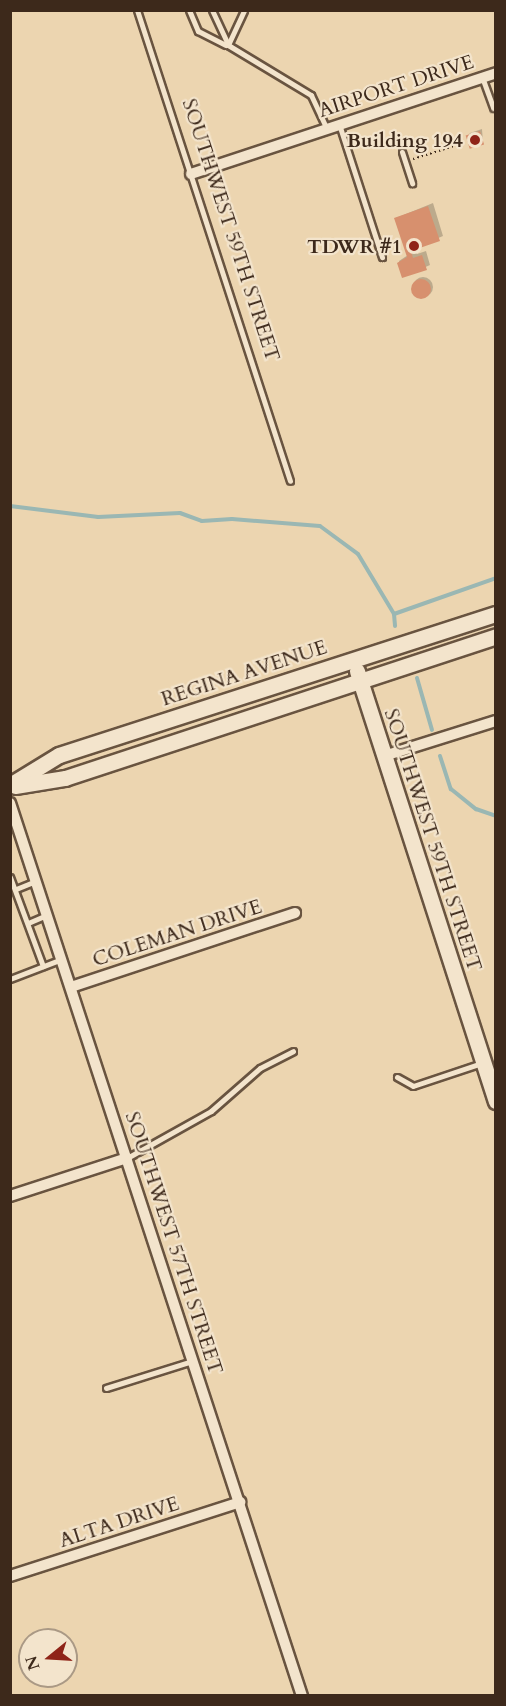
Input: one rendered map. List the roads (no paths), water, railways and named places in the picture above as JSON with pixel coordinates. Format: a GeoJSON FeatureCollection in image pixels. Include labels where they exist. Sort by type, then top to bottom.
{"type":"FeatureCollection","features":[{"type":"Feature","properties":{"kind":"main road","name":"REGINA AVENUE"},"geometry":{"type":"LineString","coordinates":[[10,786],[59,755],[495,614]]}},
{"type":"Feature","properties":{"kind":"main road","name":"REGINA AVENUE"},"geometry":{"type":"LineString","coordinates":[[10,786],[65,778],[495,636]]}},
{"type":"Feature","properties":{"kind":"main road","name":"SOUTHWEST 59TH STREET"},"geometry":{"type":"LineString","coordinates":[[353,660],[495,1101]]}},
{"type":"Feature","properties":{"kind":"street","name":"AIRPORT DRIVE"},"geometry":{"type":"LineString","coordinates":[[191,174],[495,73]]}},
{"type":"Feature","properties":{"kind":"street"},"geometry":{"type":"LineString","coordinates":[[384,756],[495,721]]}},
{"type":"Feature","properties":{"kind":"street","name":"SOUTHWEST 57TH STREET"},"geometry":{"type":"LineString","coordinates":[[10,803],[302,1695]]}},
{"type":"Feature","properties":{"kind":"street","name":"COLEMAN DRIVE"},"geometry":{"type":"LineString","coordinates":[[71,987],[295,913]]}},
{"type":"Feature","properties":{"kind":"street"},"geometry":{"type":"LineString","coordinates":[[10,1196],[127,1158]]}},
{"type":"Feature","properties":{"kind":"street","name":"ALTA DRIVE"},"geometry":{"type":"LineString","coordinates":[[10,1576],[240,1502]]}},
{"type":"Feature","properties":{"kind":"lane","name":"SOUTHWEST 59TH STREET"},"geometry":{"type":"LineString","coordinates":[[137,10],[290,481]]}},
{"type":"Feature","properties":{"kind":"lane"},"geometry":{"type":"LineString","coordinates":[[189,10],[198,31],[228,45],[310,95],[327,129]]}},
{"type":"Feature","properties":{"kind":"lane"},"geometry":{"type":"LineString","coordinates":[[212,10],[228,45]]}},
{"type":"Feature","properties":{"kind":"lane"},"geometry":{"type":"LineString","coordinates":[[228,45],[244,10]]}},
{"type":"Feature","properties":{"kind":"lane"},"geometry":{"type":"LineString","coordinates":[[482,77],[493,108]]}},
{"type":"Feature","properties":{"kind":"lane"},"geometry":{"type":"LineString","coordinates":[[339,124],[382,257]]}},
{"type":"Feature","properties":{"kind":"lane"},"geometry":{"type":"LineString","coordinates":[[402,152],[412,183]]}},
{"type":"Feature","properties":{"kind":"lane"},"geometry":{"type":"LineString","coordinates":[[10,877],[43,966]]}},
{"type":"Feature","properties":{"kind":"lane"},"geometry":{"type":"LineString","coordinates":[[16,889],[36,881]]}},
{"type":"Feature","properties":{"kind":"lane"},"geometry":{"type":"LineString","coordinates":[[28,923],[47,915]]}},
{"type":"Feature","properties":{"kind":"lane"},"geometry":{"type":"LineString","coordinates":[[10,979],[62,959]]}},
{"type":"Feature","properties":{"kind":"lane"},"geometry":{"type":"LineString","coordinates":[[127,1158],[211,1112],[260,1068],[293,1050]]}},
{"type":"Feature","properties":{"kind":"lane"},"geometry":{"type":"LineString","coordinates":[[397,1077],[413,1086],[483,1063]]}},
{"type":"Feature","properties":{"kind":"lane"},"geometry":{"type":"LineString","coordinates":[[106,1388],[193,1360]]}},
{"type":"Feature","properties":{"kind":"waterway"},"geometry":{"type":"LineString","coordinates":[[10,506],[98,517],[180,513],[202,521],[232,519],[320,526],[358,554],[394,614],[496,578]]}},
{"type":"Feature","properties":{"kind":"waterway"},"geometry":{"type":"LineString","coordinates":[[394,614],[395,626]]}},
{"type":"Feature","properties":{"kind":"waterway"},"geometry":{"type":"LineString","coordinates":[[417,678],[432,730]]}},
{"type":"Feature","properties":{"kind":"waterway"},"geometry":{"type":"LineString","coordinates":[[440,756],[451,789],[476,809],[496,816]]}},
{"type":"Feature","properties":{"kind":"place","name":"Building 194"},"geometry":{"type":"Point","coordinates":[475,140]}},
{"type":"Feature","properties":{"kind":"place","name":"TDWR #1"},"geometry":{"type":"Point","coordinates":[414,246]}}]}
